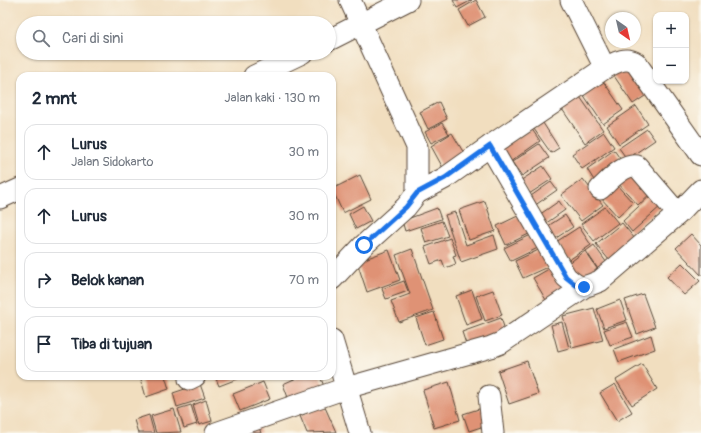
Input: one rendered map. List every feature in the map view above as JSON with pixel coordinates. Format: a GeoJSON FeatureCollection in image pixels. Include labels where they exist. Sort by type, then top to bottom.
{"type":"FeatureCollection","features":[{"type":"Feature","properties":{"kind":"street"},"geometry":{"type":"LineString","coordinates":[[350,0],[417,147],[417,193]]}},
{"type":"Feature","properties":{"kind":"street"},"geometry":{"type":"LineString","coordinates":[[336,36],[408,0]]}},
{"type":"Feature","properties":{"kind":"street"},"geometry":{"type":"LineString","coordinates":[[572,0],[605,68]]}},
{"type":"Feature","properties":{"kind":"street"},"geometry":{"type":"LineString","coordinates":[[336,275],[364,245],[406,207],[417,193],[445,178],[605,68],[623,60],[631,59],[636,63],[701,154]]}},
{"type":"Feature","properties":{"kind":"street"},"geometry":{"type":"LineString","coordinates":[[262,72],[287,60]]}},
{"type":"Feature","properties":{"kind":"street"},"geometry":{"type":"LineString","coordinates":[[490,146],[566,277],[576,285],[584,287]]}},
{"type":"Feature","properties":{"kind":"street"},"geometry":{"type":"LineString","coordinates":[[600,189],[624,168],[632,165],[637,166],[678,214]]}},
{"type":"Feature","properties":{"kind":"street"},"geometry":{"type":"LineString","coordinates":[[0,198],[16,190]]}},
{"type":"Feature","properties":{"kind":"street"},"geometry":{"type":"LineString","coordinates":[[216,433],[346,388],[501,343],[584,287],[600,281],[678,214],[701,190]]}},
{"type":"Feature","properties":{"kind":"street"},"geometry":{"type":"LineString","coordinates":[[336,354],[360,433]]}},
{"type":"Feature","properties":{"kind":"street"},"geometry":{"type":"LineString","coordinates":[[489,396],[493,433]]}},
{"type":"Feature","properties":{"kind":"building"},"geometry":{"type":"Polygon","coordinates":[[[453,0],[472,0],[457,8],[453,0]]]}},
{"type":"Feature","properties":{"kind":"building"},"geometry":{"type":"Polygon","coordinates":[[[476,0],[485,17],[468,26],[459,10],[476,0]]]}},
{"type":"Feature","properties":{"kind":"building"},"geometry":{"type":"Polygon","coordinates":[[[627,63],[648,94],[633,104],[612,73],[627,63]]]}},
{"type":"Feature","properties":{"kind":"building"},"geometry":{"type":"Polygon","coordinates":[[[603,81],[623,110],[603,124],[583,94],[603,81]]]}},
{"type":"Feature","properties":{"kind":"building"},"geometry":{"type":"Polygon","coordinates":[[[578,94],[603,130],[585,143],[560,106],[578,94]]]}},
{"type":"Feature","properties":{"kind":"building"},"geometry":{"type":"Polygon","coordinates":[[[439,102],[447,119],[428,129],[420,112],[439,102]]]}},
{"type":"Feature","properties":{"kind":"building"},"geometry":{"type":"Polygon","coordinates":[[[636,106],[648,124],[619,144],[607,126],[636,106]]]}},
{"type":"Feature","properties":{"kind":"building"},"geometry":{"type":"Polygon","coordinates":[[[442,123],[449,134],[431,143],[425,132],[442,123]]]}},
{"type":"Feature","properties":{"kind":"building"},"geometry":{"type":"Polygon","coordinates":[[[543,123],[559,148],[551,153],[534,129],[543,123]]]}},
{"type":"Feature","properties":{"kind":"building"},"geometry":{"type":"Polygon","coordinates":[[[531,128],[540,141],[510,162],[501,149],[531,128]]]}},
{"type":"Feature","properties":{"kind":"building"},"geometry":{"type":"Polygon","coordinates":[[[647,129],[655,140],[627,159],[619,148],[647,129]]]}},
{"type":"Feature","properties":{"kind":"building"},"geometry":{"type":"Polygon","coordinates":[[[604,132],[614,147],[582,169],[572,154],[604,132]]]}},
{"type":"Feature","properties":{"kind":"building"},"geometry":{"type":"Polygon","coordinates":[[[452,133],[465,155],[443,168],[431,146],[452,133]]]}},
{"type":"Feature","properties":{"kind":"building"},"geometry":{"type":"Polygon","coordinates":[[[539,144],[549,158],[522,176],[512,162],[539,144]]]}},
{"type":"Feature","properties":{"kind":"building"},"geometry":{"type":"Polygon","coordinates":[[[614,150],[623,163],[595,182],[587,169],[614,150]]]}},
{"type":"Feature","properties":{"kind":"building"},"geometry":{"type":"Polygon","coordinates":[[[543,166],[552,179],[529,194],[520,181],[543,166]]]}},
{"type":"Feature","properties":{"kind":"building"},"geometry":{"type":"Polygon","coordinates":[[[630,169],[652,192],[638,205],[616,181],[630,169]]]}},
{"type":"Feature","properties":{"kind":"building"},"geometry":{"type":"Polygon","coordinates":[[[360,175],[371,199],[343,213],[336,198],[336,187],[360,175]]]}},
{"type":"Feature","properties":{"kind":"building"},"geometry":{"type":"Polygon","coordinates":[[[583,179],[603,205],[581,221],[561,195],[583,179]]]}},
{"type":"Feature","properties":{"kind":"building"},"geometry":{"type":"Polygon","coordinates":[[[551,182],[557,190],[534,206],[528,198],[551,182]]]}},
{"type":"Feature","properties":{"kind":"building"},"geometry":{"type":"Polygon","coordinates":[[[615,183],[633,203],[618,217],[600,197],[615,183]]]}},
{"type":"Feature","properties":{"kind":"building"},"geometry":{"type":"Polygon","coordinates":[[[652,194],[662,205],[632,232],[623,221],[652,194]]]}},
{"type":"Feature","properties":{"kind":"building"},"geometry":{"type":"Polygon","coordinates":[[[485,201],[495,231],[469,240],[459,210],[485,201]]]}},
{"type":"Feature","properties":{"kind":"building"},"geometry":{"type":"Polygon","coordinates":[[[559,201],[565,210],[545,224],[539,215],[559,201]]]}},
{"type":"Feature","properties":{"kind":"building"},"geometry":{"type":"Polygon","coordinates":[[[363,206],[371,221],[356,229],[349,214],[363,206]]]}},
{"type":"Feature","properties":{"kind":"building"},"geometry":{"type":"Polygon","coordinates":[[[605,207],[618,223],[594,241],[581,224],[605,207]]]}},
{"type":"Feature","properties":{"kind":"building"},"geometry":{"type":"Polygon","coordinates":[[[437,208],[441,219],[405,231],[402,221],[437,208]]]}},
{"type":"Feature","properties":{"kind":"building"},"geometry":{"type":"Polygon","coordinates":[[[455,212],[466,245],[494,235],[498,249],[461,262],[445,215],[455,212]]]}},
{"type":"Feature","properties":{"kind":"building"},"geometry":{"type":"Polygon","coordinates":[[[526,212],[535,231],[506,245],[497,226],[526,212]]]}},
{"type":"Feature","properties":{"kind":"building"},"geometry":{"type":"Polygon","coordinates":[[[565,215],[573,227],[553,240],[545,228],[565,215]]]}},
{"type":"Feature","properties":{"kind":"building"},"geometry":{"type":"Polygon","coordinates":[[[442,221],[448,236],[426,243],[421,228],[442,221]]]}},
{"type":"Feature","properties":{"kind":"building"},"geometry":{"type":"Polygon","coordinates":[[[622,223],[635,239],[609,260],[596,244],[622,223]]]}},
{"type":"Feature","properties":{"kind":"building"},"geometry":{"type":"Polygon","coordinates":[[[579,227],[591,245],[569,260],[556,242],[579,227]]]}},
{"type":"Feature","properties":{"kind":"building"},"geometry":{"type":"Polygon","coordinates":[[[535,233],[542,246],[511,261],[504,248],[535,233]]]}},
{"type":"Feature","properties":{"kind":"building"},"geometry":{"type":"Polygon","coordinates":[[[691,234],[701,245],[701,275],[676,248],[691,234]]]}},
{"type":"Feature","properties":{"kind":"building"},"geometry":{"type":"Polygon","coordinates":[[[450,238],[456,255],[453,256],[456,264],[445,268],[442,260],[431,264],[425,247],[450,238]]]}},
{"type":"Feature","properties":{"kind":"building"},"geometry":{"type":"Polygon","coordinates":[[[594,245],[609,266],[600,272],[586,251],[594,245]]]}},
{"type":"Feature","properties":{"kind":"building"},"geometry":{"type":"Polygon","coordinates":[[[545,247],[554,264],[523,278],[515,261],[545,247]]]}},
{"type":"Feature","properties":{"kind":"building"},"geometry":{"type":"Polygon","coordinates":[[[412,249],[433,310],[399,322],[391,301],[410,294],[396,255],[412,249]]]}},
{"type":"Feature","properties":{"kind":"building"},"geometry":{"type":"Polygon","coordinates":[[[389,250],[400,280],[367,292],[357,262],[389,250]]]}},
{"type":"Feature","properties":{"kind":"building"},"geometry":{"type":"Polygon","coordinates":[[[585,251],[598,270],[580,282],[568,264],[585,251]]]}},
{"type":"Feature","properties":{"kind":"building"},"geometry":{"type":"Polygon","coordinates":[[[682,263],[700,281],[684,295],[667,277],[682,263]]]}},
{"type":"Feature","properties":{"kind":"building"},"geometry":{"type":"Polygon","coordinates":[[[554,266],[566,288],[546,300],[533,278],[554,266]]]}},
{"type":"Feature","properties":{"kind":"building"},"geometry":{"type":"Polygon","coordinates":[[[404,281],[408,291],[386,299],[382,289],[404,281]]]}},
{"type":"Feature","properties":{"kind":"building"},"geometry":{"type":"Polygon","coordinates":[[[472,290],[482,319],[466,325],[456,296],[472,290]]]}},
{"type":"Feature","properties":{"kind":"building"},"geometry":{"type":"Polygon","coordinates":[[[493,290],[502,315],[485,321],[476,296],[493,290]]]}},
{"type":"Feature","properties":{"kind":"building"},"geometry":{"type":"Polygon","coordinates":[[[643,294],[655,327],[637,334],[625,300],[643,294]]]}},
{"type":"Feature","properties":{"kind":"building"},"geometry":{"type":"Polygon","coordinates":[[[620,300],[627,320],[604,328],[597,309],[620,300]]]}},
{"type":"Feature","properties":{"kind":"building"},"geometry":{"type":"Polygon","coordinates":[[[594,308],[603,340],[572,348],[563,316],[594,308]]]}},
{"type":"Feature","properties":{"kind":"building"},"geometry":{"type":"Polygon","coordinates":[[[434,312],[443,339],[425,345],[416,318],[434,312]]]}},
{"type":"Feature","properties":{"kind":"building"},"geometry":{"type":"Polygon","coordinates":[[[501,318],[506,333],[467,347],[462,332],[501,318]]]}},
{"type":"Feature","properties":{"kind":"building"},"geometry":{"type":"Polygon","coordinates":[[[562,322],[569,348],[558,351],[551,325],[562,322]]]}},
{"type":"Feature","properties":{"kind":"building"},"geometry":{"type":"Polygon","coordinates":[[[627,322],[633,337],[610,345],[604,330],[627,322]]]}},
{"type":"Feature","properties":{"kind":"building"},"geometry":{"type":"Polygon","coordinates":[[[651,335],[655,349],[619,362],[614,349],[651,335]]]}},
{"type":"Feature","properties":{"kind":"building"},"geometry":{"type":"Polygon","coordinates":[[[527,361],[538,394],[509,404],[498,371],[527,361]]]}},
{"type":"Feature","properties":{"kind":"building"},"geometry":{"type":"Polygon","coordinates":[[[642,364],[657,389],[632,405],[616,380],[642,364]]]}},
{"type":"Feature","properties":{"kind":"building"},"geometry":{"type":"Polygon","coordinates":[[[141,380],[166,380],[169,389],[146,397],[141,380]]]}},
{"type":"Feature","properties":{"kind":"building"},"geometry":{"type":"Polygon","coordinates":[[[217,380],[235,380],[219,386],[217,380]]]}},
{"type":"Feature","properties":{"kind":"building"},"geometry":{"type":"Polygon","coordinates":[[[292,380],[322,380],[325,389],[290,403],[283,384],[292,380]]]}},
{"type":"Feature","properties":{"kind":"building"},"geometry":{"type":"Polygon","coordinates":[[[263,382],[270,399],[240,411],[233,394],[263,382]]]}},
{"type":"Feature","properties":{"kind":"building"},"geometry":{"type":"Polygon","coordinates":[[[449,382],[460,420],[434,428],[423,390],[449,382]]]}},
{"type":"Feature","properties":{"kind":"building"},"geometry":{"type":"Polygon","coordinates":[[[200,384],[205,398],[177,407],[173,393],[200,384]]]}},
{"type":"Feature","properties":{"kind":"building"},"geometry":{"type":"Polygon","coordinates":[[[615,384],[632,412],[617,421],[600,393],[615,384]]]}},
{"type":"Feature","properties":{"kind":"building"},"geometry":{"type":"Polygon","coordinates":[[[206,400],[212,421],[199,425],[193,405],[206,400]]]}},
{"type":"Feature","properties":{"kind":"building"},"geometry":{"type":"Polygon","coordinates":[[[191,405],[197,424],[184,428],[178,409],[191,405]]]}},
{"type":"Feature","properties":{"kind":"building"},"geometry":{"type":"Polygon","coordinates":[[[324,405],[336,432],[307,433],[300,416],[324,405]]]}},
{"type":"Feature","properties":{"kind":"building"},"geometry":{"type":"Polygon","coordinates":[[[485,407],[490,424],[469,431],[463,414],[485,407]]]}},
{"type":"Feature","properties":{"kind":"building"},"geometry":{"type":"Polygon","coordinates":[[[174,409],[181,432],[156,433],[151,416],[174,409]]]}},
{"type":"Feature","properties":{"kind":"building"},"geometry":{"type":"Polygon","coordinates":[[[149,415],[154,433],[138,433],[134,420],[149,415]]]}},
{"type":"Feature","properties":{"kind":"building"},"geometry":{"type":"Polygon","coordinates":[[[258,425],[261,433],[237,433],[258,425]]]}},
{"type":"Feature","properties":{"kind":"route"},"geometry":{"type":"LineString","coordinates":[[364,245],[406,207],[417,193],[445,178],[490,146],[566,277],[576,285],[584,287]]}}]}
